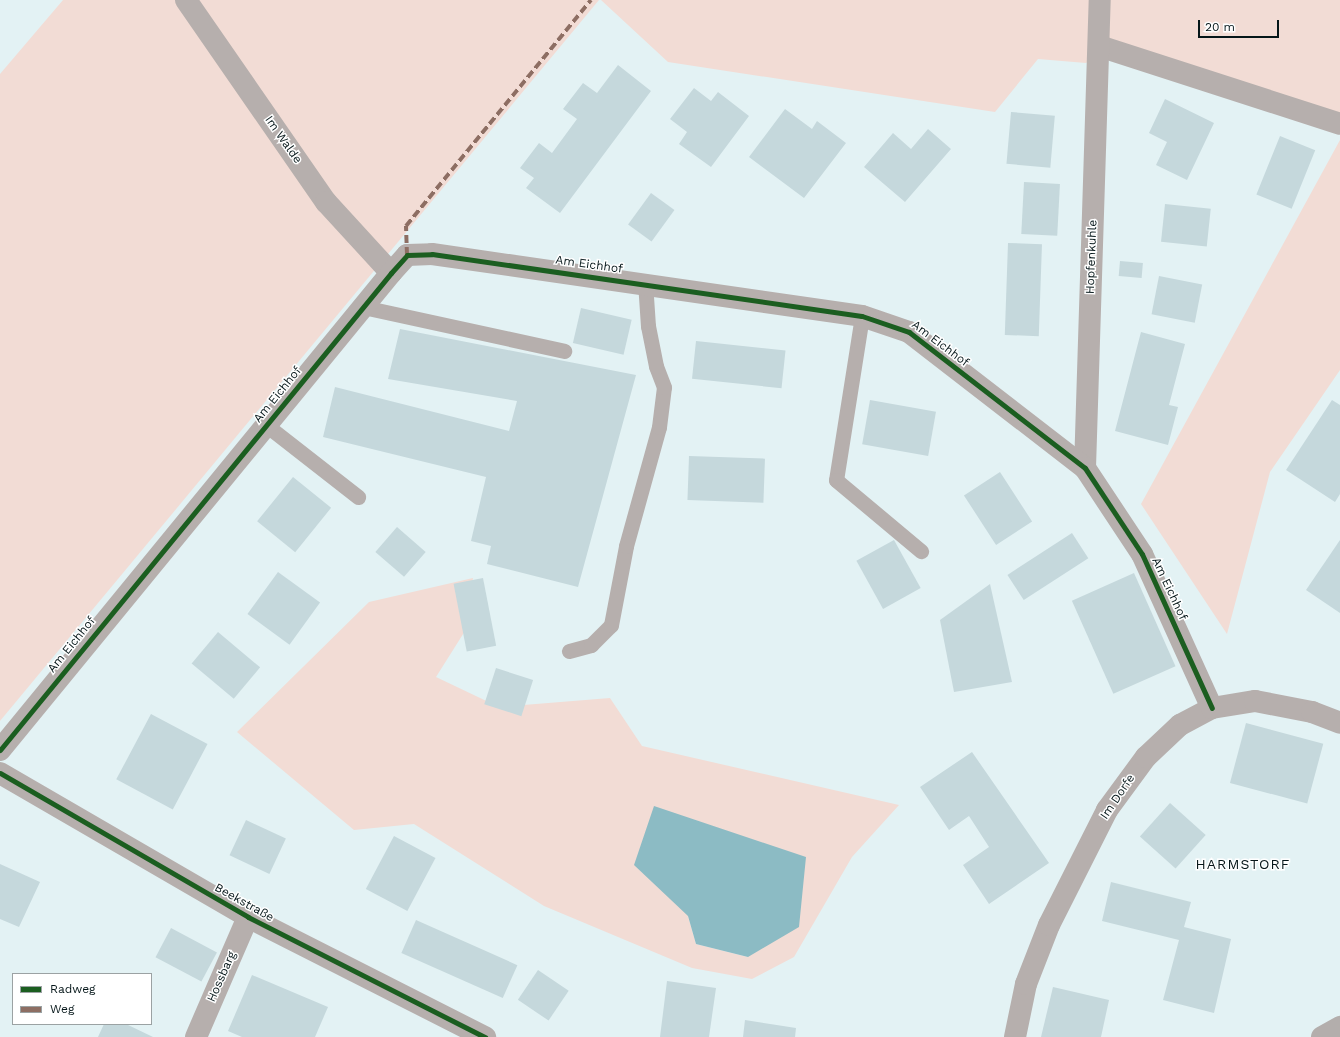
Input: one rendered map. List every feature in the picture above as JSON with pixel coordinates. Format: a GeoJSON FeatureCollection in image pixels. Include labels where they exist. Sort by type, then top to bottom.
{"type":"FeatureCollection","features":[{"type":"Feature","properties":{"kind":"main road"},"geometry":{"type":"LineString","coordinates":[[1322,1037],[1340,1027]]}},
{"type":"Feature","properties":{"kind":"street","name":"Im Walde"},"geometry":{"type":"LineString","coordinates":[[186,0],[326,202],[390,273]]}},
{"type":"Feature","properties":{"kind":"street","name":"Hopfenkuhle"},"geometry":{"type":"LineString","coordinates":[[1085,468],[1100,0]]}},
{"type":"Feature","properties":{"kind":"street"},"geometry":{"type":"LineString","coordinates":[[1099,46],[1340,124]]}},
{"type":"Feature","properties":{"kind":"street","name":"Am Eichhof"},"geometry":{"type":"LineString","coordinates":[[0,750],[390,273],[407,255],[432,254],[644,282],[862,316],[909,332],[1085,468],[1142,554],[1212,708]]}},
{"type":"Feature","properties":{"kind":"street","name":"Im Dorfe"},"geometry":{"type":"LineString","coordinates":[[1015,1037],[1026,984],[1049,925],[1107,810],[1146,757],[1180,726],[1212,708],[1255,701],[1312,712],[1340,723]]}},
{"type":"Feature","properties":{"kind":"street","name":"Beekstraße"},"geometry":{"type":"LineString","coordinates":[[0,773],[248,917],[485,1037]]}},
{"type":"Feature","properties":{"kind":"street","name":"Hossbarg"},"geometry":{"type":"LineString","coordinates":[[196,1037],[248,917]]}},
{"type":"Feature","properties":{"kind":"lane"},"geometry":{"type":"LineString","coordinates":[[569,651],[591,645],[611,625],[626,546],[659,427],[664,387],[648,326],[644,282]]}},
{"type":"Feature","properties":{"kind":"lane"},"geometry":{"type":"LineString","coordinates":[[363,307],[564,351]]}},
{"type":"Feature","properties":{"kind":"lane"},"geometry":{"type":"LineString","coordinates":[[862,316],[836,480],[921,551]]}},
{"type":"Feature","properties":{"kind":"lane"},"geometry":{"type":"LineString","coordinates":[[266,425],[358,497]]}},
{"type":"Feature","properties":{"kind":"shaded area"},"geometry":{"type":"Polygon","coordinates":[[[63,0],[599,0],[0,721],[0,74],[63,0]]]}},
{"type":"Feature","properties":{"kind":"shaded area"},"geometry":{"type":"Polygon","coordinates":[[[601,0],[1340,0],[1340,117],[1108,43],[1086,63],[1038,59],[995,112],[668,62],[601,0]]]}},
{"type":"Feature","properties":{"kind":"shaded area"},"geometry":{"type":"Polygon","coordinates":[[[1340,140],[1340,370],[1270,472],[1227,634],[1141,504],[1340,140]]]}},
{"type":"Feature","properties":{"kind":"shaded area"},"geometry":{"type":"Polygon","coordinates":[[[473,578],[465,631],[436,677],[499,707],[610,698],[642,746],[899,805],[852,857],[794,957],[752,979],[692,968],[544,906],[414,824],[354,830],[237,732],[369,602],[473,578]],[[688,916],[696,944],[748,957],[688,916]]]}},
{"type":"Feature","properties":{"kind":"water"},"geometry":{"type":"Polygon","coordinates":[[[654,806],[806,857],[799,927],[748,957],[696,944],[688,916],[634,865],[654,806]]]}},
{"type":"Feature","properties":{"kind":"building"},"geometry":{"type":"Polygon","coordinates":[[[618,65],[651,91],[560,213],[526,188],[534,178],[520,168],[539,143],[552,153],[577,119],[563,109],[583,83],[597,93],[618,65]]]}},
{"type":"Feature","properties":{"kind":"building"},"geometry":{"type":"Polygon","coordinates":[[[694,88],[711,101],[718,92],[749,116],[711,167],[679,144],[687,132],[670,119],[694,88]]]}},
{"type":"Feature","properties":{"kind":"building"},"geometry":{"type":"Polygon","coordinates":[[[1165,99],[1214,123],[1187,180],[1156,165],[1167,142],[1149,133],[1165,99]]]}},
{"type":"Feature","properties":{"kind":"building"},"geometry":{"type":"Polygon","coordinates":[[[785,109],[812,129],[817,121],[846,143],[804,198],[749,157],[785,109]]]}},
{"type":"Feature","properties":{"kind":"building"},"geometry":{"type":"Polygon","coordinates":[[[1011,112],[1055,116],[1050,168],[1006,164],[1011,112]]]}},
{"type":"Feature","properties":{"kind":"building"},"geometry":{"type":"Polygon","coordinates":[[[928,129],[951,149],[905,202],[864,167],[893,133],[911,149],[928,129]]]}},
{"type":"Feature","properties":{"kind":"building"},"geometry":{"type":"Polygon","coordinates":[[[1280,136],[1315,150],[1292,209],[1256,194],[1280,136]]]}},
{"type":"Feature","properties":{"kind":"building"},"geometry":{"type":"Polygon","coordinates":[[[1024,182],[1060,184],[1057,236],[1021,234],[1024,182]]]}},
{"type":"Feature","properties":{"kind":"building"},"geometry":{"type":"Polygon","coordinates":[[[651,193],[674,210],[652,242],[628,225],[651,193]]]}},
{"type":"Feature","properties":{"kind":"building"},"geometry":{"type":"Polygon","coordinates":[[[1165,204],[1211,209],[1207,247],[1161,242],[1165,204]]]}},
{"type":"Feature","properties":{"kind":"building"},"geometry":{"type":"Polygon","coordinates":[[[1008,243],[1042,244],[1039,336],[1005,335],[1008,243]]]}},
{"type":"Feature","properties":{"kind":"building"},"geometry":{"type":"Polygon","coordinates":[[[1120,261],[1143,263],[1142,278],[1119,276],[1120,261]]]}},
{"type":"Feature","properties":{"kind":"building"},"geometry":{"type":"Polygon","coordinates":[[[1159,276],[1202,284],[1195,323],[1152,314],[1159,276]]]}},
{"type":"Feature","properties":{"kind":"building"},"geometry":{"type":"Polygon","coordinates":[[[581,308],[632,320],[624,355],[573,343],[581,308]]]}},
{"type":"Feature","properties":{"kind":"building"},"geometry":{"type":"Polygon","coordinates":[[[400,329],[636,375],[578,587],[487,564],[491,546],[471,541],[486,477],[323,437],[335,387],[509,431],[517,401],[388,379],[400,329]]]}},
{"type":"Feature","properties":{"kind":"building"},"geometry":{"type":"Polygon","coordinates":[[[1141,332],[1185,344],[1169,405],[1178,407],[1168,445],[1115,431],[1141,332]]]}},
{"type":"Feature","properties":{"kind":"building"},"geometry":{"type":"Polygon","coordinates":[[[696,341],[786,350],[782,388],[692,379],[696,341]]]}},
{"type":"Feature","properties":{"kind":"building"},"geometry":{"type":"Polygon","coordinates":[[[870,400],[936,412],[928,456],[862,444],[870,400]]]}},
{"type":"Feature","properties":{"kind":"building"},"geometry":{"type":"Polygon","coordinates":[[[1332,400],[1340,405],[1340,494],[1335,502],[1286,470],[1332,400]]]}},
{"type":"Feature","properties":{"kind":"building"},"geometry":{"type":"Polygon","coordinates":[[[689,456],[765,459],[763,503],[687,500],[689,456]]]}},
{"type":"Feature","properties":{"kind":"building"},"geometry":{"type":"Polygon","coordinates":[[[1000,472],[1032,521],[996,545],[964,495],[1000,472]]]}},
{"type":"Feature","properties":{"kind":"building"},"geometry":{"type":"Polygon","coordinates":[[[293,477],[331,508],[295,552],[257,521],[293,477]]]}},
{"type":"Feature","properties":{"kind":"building"},"geometry":{"type":"Polygon","coordinates":[[[397,527],[426,552],[404,577],[375,552],[397,527]]]}},
{"type":"Feature","properties":{"kind":"building"},"geometry":{"type":"Polygon","coordinates":[[[1072,533],[1088,558],[1024,600],[1007,575],[1072,533]]]}},
{"type":"Feature","properties":{"kind":"building"},"geometry":{"type":"Polygon","coordinates":[[[894,540],[921,588],[883,609],[856,561],[894,540]]]}},
{"type":"Feature","properties":{"kind":"building"},"geometry":{"type":"Polygon","coordinates":[[[1340,540],[1340,613],[1306,590],[1340,540]]]}},
{"type":"Feature","properties":{"kind":"building"},"geometry":{"type":"Polygon","coordinates":[[[278,572],[320,603],[290,645],[247,614],[278,572]]]}},
{"type":"Feature","properties":{"kind":"building"},"geometry":{"type":"Polygon","coordinates":[[[1134,573],[1175,666],[1113,694],[1072,601],[1134,573]]]}},
{"type":"Feature","properties":{"kind":"building"},"geometry":{"type":"Polygon","coordinates":[[[483,578],[496,646],[467,651],[454,584],[483,578]]]}},
{"type":"Feature","properties":{"kind":"building"},"geometry":{"type":"Polygon","coordinates":[[[990,584],[1012,682],[954,692],[940,620],[990,584]]]}},
{"type":"Feature","properties":{"kind":"building"},"geometry":{"type":"Polygon","coordinates":[[[218,632],[260,667],[234,699],[192,663],[218,632]]]}},
{"type":"Feature","properties":{"kind":"building"},"geometry":{"type":"Polygon","coordinates":[[[496,668],[533,680],[521,716],[484,704],[496,668]]]}},
{"type":"Feature","properties":{"kind":"building"},"geometry":{"type":"Polygon","coordinates":[[[151,714],[208,744],[173,809],[116,779],[151,714]]]}},
{"type":"Feature","properties":{"kind":"building"},"geometry":{"type":"Polygon","coordinates":[[[1246,723],[1323,744],[1307,804],[1230,783],[1246,723]]]}},
{"type":"Feature","properties":{"kind":"building"},"geometry":{"type":"Polygon","coordinates":[[[972,752],[1049,863],[989,904],[963,865],[989,847],[969,816],[949,830],[920,787],[972,752]]]}},
{"type":"Feature","properties":{"kind":"building"},"geometry":{"type":"Polygon","coordinates":[[[1170,803],[1206,835],[1176,869],[1140,836],[1170,803]]]}},
{"type":"Feature","properties":{"kind":"building"},"geometry":{"type":"Polygon","coordinates":[[[246,820],[286,839],[269,874],[230,855],[246,820]]]}},
{"type":"Feature","properties":{"kind":"building"},"geometry":{"type":"Polygon","coordinates":[[[394,836],[435,858],[407,911],[366,889],[394,836]]]}},
{"type":"Feature","properties":{"kind":"building"},"geometry":{"type":"Polygon","coordinates":[[[0,864],[40,882],[19,927],[0,919],[0,864]]]}},
{"type":"Feature","properties":{"kind":"building"},"geometry":{"type":"Polygon","coordinates":[[[1111,882],[1191,902],[1184,927],[1231,939],[1214,1013],[1163,1000],[1179,940],[1102,921],[1111,882]]]}},
{"type":"Feature","properties":{"kind":"building"},"geometry":{"type":"Polygon","coordinates":[[[416,920],[517,965],[503,998],[401,953],[416,920]]]}},
{"type":"Feature","properties":{"kind":"building"},"geometry":{"type":"Polygon","coordinates":[[[171,928],[217,952],[201,982],[156,957],[171,928]]]}},
{"type":"Feature","properties":{"kind":"building"},"geometry":{"type":"Polygon","coordinates":[[[538,970],[569,991],[549,1021],[518,1000],[538,970]]]}},
{"type":"Feature","properties":{"kind":"building"},"geometry":{"type":"Polygon","coordinates":[[[252,975],[328,1007],[315,1037],[242,1037],[228,1031],[252,975]]]}},
{"type":"Feature","properties":{"kind":"building"},"geometry":{"type":"Polygon","coordinates":[[[667,981],[716,988],[709,1037],[660,1037],[667,981]]]}},
{"type":"Feature","properties":{"kind":"building"},"geometry":{"type":"Polygon","coordinates":[[[1053,987],[1109,1000],[1101,1037],[1041,1037],[1053,987]]]}},
{"type":"Feature","properties":{"kind":"building"},"geometry":{"type":"Polygon","coordinates":[[[745,1020],[796,1028],[795,1037],[743,1037],[745,1020]]]}},
{"type":"Feature","properties":{"kind":"building"},"geometry":{"type":"Polygon","coordinates":[[[104,1025],[128,1025],[153,1037],[98,1037],[104,1025]]]}},
{"type":"Feature","properties":{"kind":"marked path"},"geometry":{"type":"LineString","coordinates":[[407,255],[406,226],[591,0]]}},
{"type":"Feature","properties":{"kind":"cycle path"},"geometry":{"type":"LineString","coordinates":[[0,750],[391,273],[407,255],[432,254],[862,316],[909,332],[1085,468],[1142,554],[1212,708]]}},
{"type":"Feature","properties":{"kind":"cycle path"},"geometry":{"type":"LineString","coordinates":[[0,773],[248,917],[485,1037]]}},
{"type":"Feature","properties":{"kind":"district","name":"HARMSTORF"},"geometry":{"type":"Point","coordinates":[1243,864]}}]}
